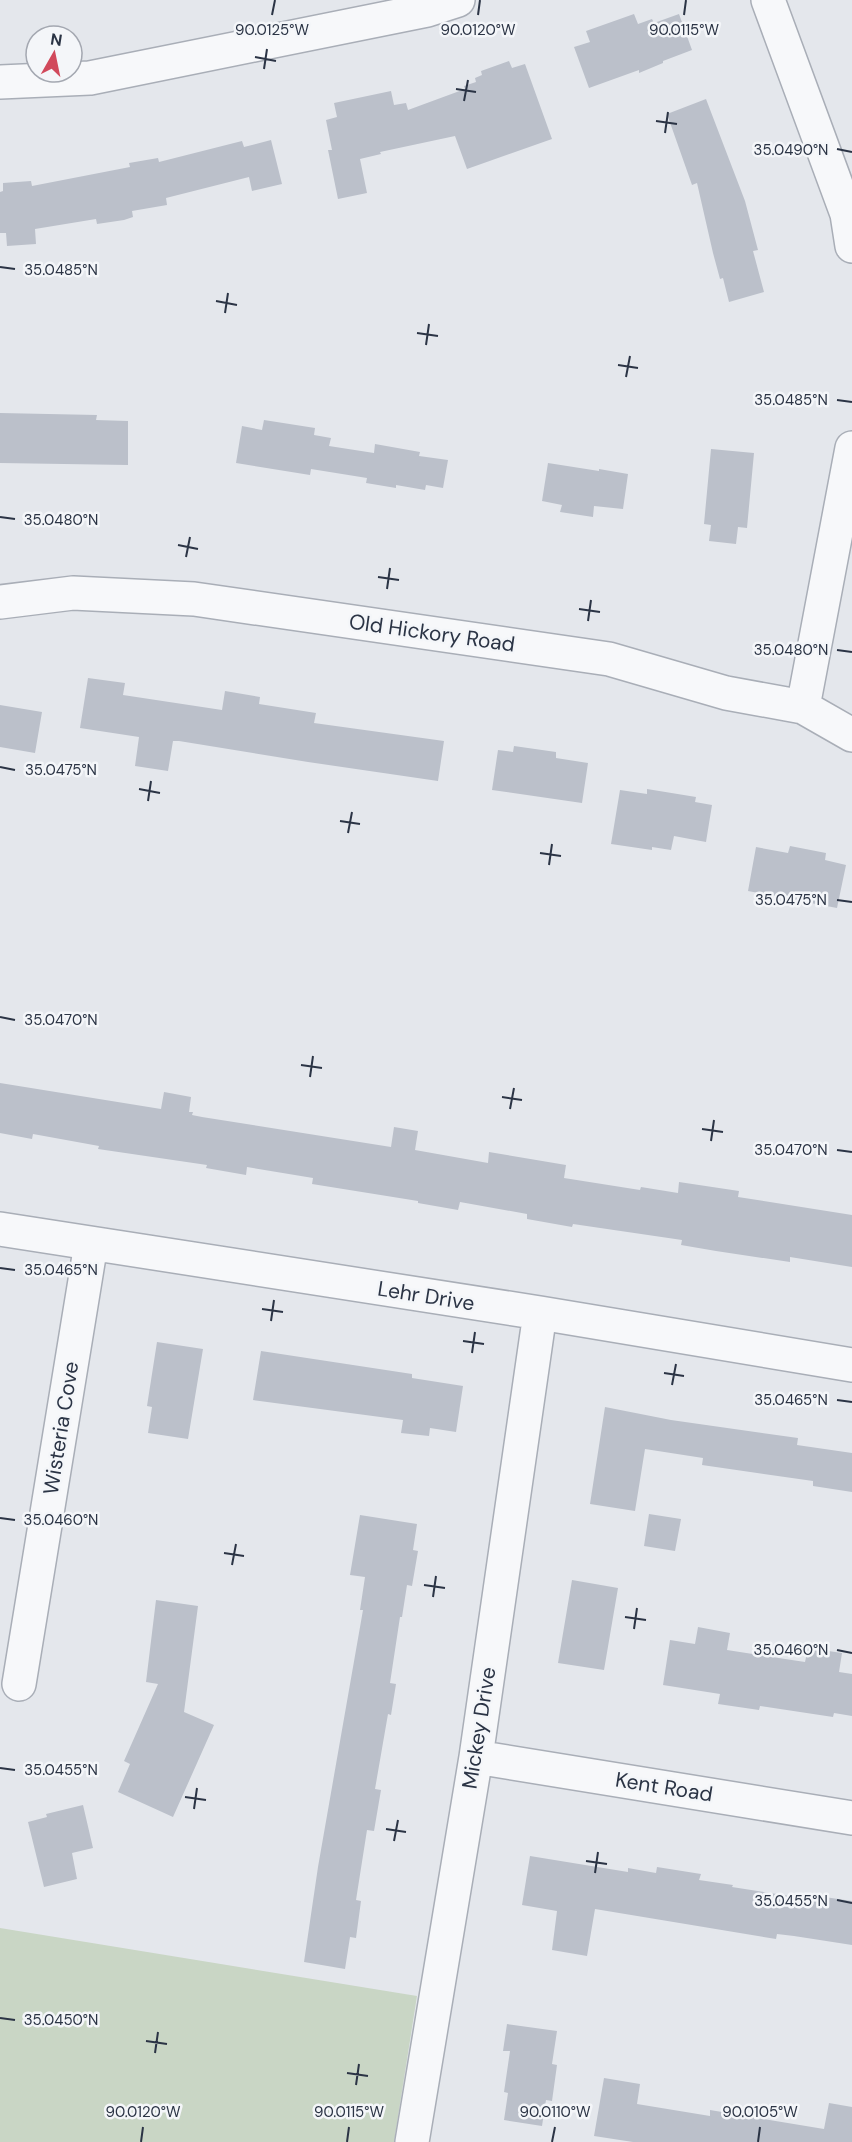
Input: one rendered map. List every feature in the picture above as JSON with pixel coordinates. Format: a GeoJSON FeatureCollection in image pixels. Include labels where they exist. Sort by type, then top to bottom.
{"type":"FeatureCollection","features":[{"type":"Feature","properties":{"kind":"street"},"geometry":{"type":"LineString","coordinates":[[0,82],[90,78],[427,10],[458,0]]}},
{"type":"Feature","properties":{"kind":"street"},"geometry":{"type":"LineString","coordinates":[[768,0],[847,214],[852,246]]}},
{"type":"Feature","properties":{"kind":"street"},"geometry":{"type":"LineString","coordinates":[[803,707],[852,448]]}},
{"type":"Feature","properties":{"kind":"street","name":"Old Hickory Road"},"geometry":{"type":"LineString","coordinates":[[0,602],[73,593],[194,599],[609,658],[726,693],[803,707],[852,735]]}},
{"type":"Feature","properties":{"kind":"street","name":"Lehr Drive"},"geometry":{"type":"LineString","coordinates":[[0,1229],[540,1313],[852,1365]]}},
{"type":"Feature","properties":{"kind":"street","name":"Wisteria Cove"},"geometry":{"type":"LineString","coordinates":[[19,1684],[92,1244]]}},
{"type":"Feature","properties":{"kind":"street","name":"Mickey Drive"},"geometry":{"type":"LineString","coordinates":[[412,2142],[476,1757],[540,1313]]}},
{"type":"Feature","properties":{"kind":"street","name":"Kent Road"},"geometry":{"type":"LineString","coordinates":[[476,1757],[852,1818]]}},
{"type":"Feature","properties":{"kind":"green space"},"geometry":{"type":"Polygon","coordinates":[[[0,1928],[417,1996],[394,2142],[0,2142],[0,1928]]]}},
{"type":"Feature","properties":{"kind":"building"},"geometry":{"type":"Polygon","coordinates":[[[634,14],[638,24],[652,19],[654,23],[679,14],[692,50],[639,73],[639,70],[589,88],[574,47],[590,42],[586,31],[634,14]]]}},
{"type":"Feature","properties":{"kind":"building"},"geometry":{"type":"Polygon","coordinates":[[[509,61],[512,68],[525,64],[552,139],[467,169],[455,136],[380,152],[381,154],[360,159],[367,193],[338,199],[328,150],[332,150],[326,120],[337,117],[334,103],[391,91],[394,105],[406,103],[408,110],[465,89],[464,86],[476,82],[475,78],[482,75],[481,71],[509,61]]]}},
{"type":"Feature","properties":{"kind":"building"},"geometry":{"type":"Polygon","coordinates":[[[706,99],[745,201],[758,250],[753,251],[764,292],[729,302],[713,253],[697,183],[692,185],[667,114],[706,99]]]}},
{"type":"Feature","properties":{"kind":"building"},"geometry":{"type":"Polygon","coordinates":[[[271,140],[282,184],[252,191],[249,177],[166,198],[167,205],[132,211],[133,217],[124,220],[97,224],[96,219],[35,229],[36,244],[7,246],[6,233],[0,233],[0,192],[3,191],[3,183],[31,181],[32,186],[130,167],[129,163],[158,158],[159,162],[242,141],[244,147],[271,140]]]}},
{"type":"Feature","properties":{"kind":"building"},"geometry":{"type":"Polygon","coordinates":[[[0,413],[97,415],[96,420],[128,421],[128,465],[0,463],[0,413]]]}},
{"type":"Feature","properties":{"kind":"building"},"geometry":{"type":"Polygon","coordinates":[[[264,420],[315,428],[314,435],[331,438],[329,446],[374,453],[375,444],[420,452],[419,456],[448,460],[443,488],[426,485],[425,490],[396,485],[396,488],[366,483],[367,478],[311,469],[310,475],[236,463],[242,426],[262,430],[264,420]]]}},
{"type":"Feature","properties":{"kind":"building"},"geometry":{"type":"Polygon","coordinates":[[[711,449],[754,453],[747,528],[738,527],[736,544],[709,541],[711,525],[704,524],[711,449]]]}},
{"type":"Feature","properties":{"kind":"building"},"geometry":{"type":"Polygon","coordinates":[[[548,463],[628,474],[623,509],[594,506],[593,517],[560,512],[562,505],[542,501],[548,463]]]}},
{"type":"Feature","properties":{"kind":"building"},"geometry":{"type":"Polygon","coordinates":[[[88,678],[125,683],[123,695],[222,710],[225,691],[260,697],[259,704],[316,713],[314,723],[444,741],[438,781],[179,741],[173,741],[168,771],[135,766],[139,737],[80,728],[88,678]]]}},
{"type":"Feature","properties":{"kind":"building"},"geometry":{"type":"Polygon","coordinates":[[[0,705],[42,712],[35,753],[0,747],[0,705]]]}},
{"type":"Feature","properties":{"kind":"building"},"geometry":{"type":"Polygon","coordinates":[[[514,746],[556,752],[556,758],[588,763],[582,803],[492,790],[498,750],[513,752],[514,746]]]}},
{"type":"Feature","properties":{"kind":"building"},"geometry":{"type":"Polygon","coordinates":[[[647,789],[696,797],[695,802],[712,805],[706,842],[674,836],[671,850],[652,847],[652,850],[611,844],[620,790],[647,794],[647,789]]]}},
{"type":"Feature","properties":{"kind":"building"},"geometry":{"type":"Polygon","coordinates":[[[790,846],[826,853],[825,860],[846,865],[837,908],[748,891],[756,847],[788,853],[790,846]]]}},
{"type":"Feature","properties":{"kind":"building"},"geometry":{"type":"Polygon","coordinates":[[[0,1083],[161,1109],[164,1092],[191,1097],[189,1112],[193,1112],[192,1115],[391,1147],[394,1127],[418,1131],[415,1150],[488,1163],[489,1152],[566,1165],[564,1178],[640,1190],[641,1187],[678,1193],[679,1182],[739,1191],[738,1197],[852,1215],[852,1267],[790,1257],[790,1262],[716,1251],[681,1245],[682,1240],[573,1224],[572,1227],[527,1219],[527,1214],[460,1202],[458,1210],[418,1203],[418,1201],[312,1184],[313,1178],[247,1167],[246,1175],[206,1168],[207,1165],[98,1149],[99,1146],[33,1134],[32,1139],[0,1133],[0,1083]]]}},
{"type":"Feature","properties":{"kind":"building"},"geometry":{"type":"Polygon","coordinates":[[[157,1342],[203,1349],[188,1439],[148,1433],[152,1407],[147,1406],[157,1342]]]}},
{"type":"Feature","properties":{"kind":"building"},"geometry":{"type":"Polygon","coordinates":[[[261,1351],[412,1374],[412,1378],[463,1386],[456,1432],[430,1428],[429,1436],[401,1433],[403,1420],[253,1400],[261,1351]]]}},
{"type":"Feature","properties":{"kind":"building"},"geometry":{"type":"Polygon","coordinates":[[[605,1407],[671,1420],[798,1438],[797,1445],[852,1453],[852,1492],[813,1486],[813,1481],[702,1465],[703,1458],[645,1449],[635,1511],[590,1504],[605,1407]]]}},
{"type":"Feature","properties":{"kind":"building"},"geometry":{"type":"Polygon","coordinates":[[[649,1514],[681,1519],[675,1551],[644,1546],[649,1514]]]}},
{"type":"Feature","properties":{"kind":"building"},"geometry":{"type":"Polygon","coordinates":[[[360,1515],[417,1524],[413,1550],[418,1551],[412,1586],[407,1585],[402,1617],[400,1617],[390,1683],[396,1684],[391,1715],[388,1714],[375,1789],[381,1790],[374,1831],[367,1830],[356,1900],[361,1901],[356,1938],[350,1937],[345,1969],[304,1962],[318,1867],[363,1610],[360,1610],[365,1577],[350,1575],[360,1515]]]}},
{"type":"Feature","properties":{"kind":"building"},"geometry":{"type":"Polygon","coordinates":[[[572,1580],[618,1588],[604,1670],[558,1663],[572,1580]]]}},
{"type":"Feature","properties":{"kind":"building"},"geometry":{"type":"Polygon","coordinates":[[[156,1600],[198,1606],[184,1712],[214,1725],[173,1817],[118,1792],[130,1764],[124,1761],[158,1684],[146,1682],[156,1600]]]}},
{"type":"Feature","properties":{"kind":"building"},"geometry":{"type":"Polygon","coordinates":[[[698,1627],[730,1633],[727,1650],[805,1662],[808,1648],[842,1653],[839,1672],[852,1674],[852,1716],[834,1713],[833,1717],[760,1706],[759,1710],[718,1704],[720,1694],[663,1685],[670,1640],[695,1644],[698,1627]]]}},
{"type":"Feature","properties":{"kind":"building"},"geometry":{"type":"Polygon","coordinates":[[[83,1805],[93,1848],[72,1853],[77,1879],[44,1887],[28,1822],[47,1817],[46,1814],[83,1805]]]}},
{"type":"Feature","properties":{"kind":"building"},"geometry":{"type":"Polygon","coordinates":[[[530,1856],[628,1872],[628,1868],[656,1873],[657,1867],[701,1874],[699,1880],[733,1885],[732,1887],[803,1898],[804,1894],[852,1901],[852,1945],[777,1934],[776,1939],[595,1909],[587,1956],[552,1950],[557,1911],[522,1905],[530,1856]]]}},
{"type":"Feature","properties":{"kind":"building"},"geometry":{"type":"Polygon","coordinates":[[[507,2024],[557,2031],[552,2064],[557,2065],[552,2101],[546,2100],[542,2126],[504,2120],[508,2093],[504,2092],[510,2051],[503,2051],[507,2024]]]}},
{"type":"Feature","properties":{"kind":"building"},"geometry":{"type":"Polygon","coordinates":[[[604,2078],[640,2084],[637,2104],[710,2116],[710,2110],[824,2129],[829,2103],[852,2107],[852,2142],[633,2142],[594,2136],[604,2078]]]}}]}
